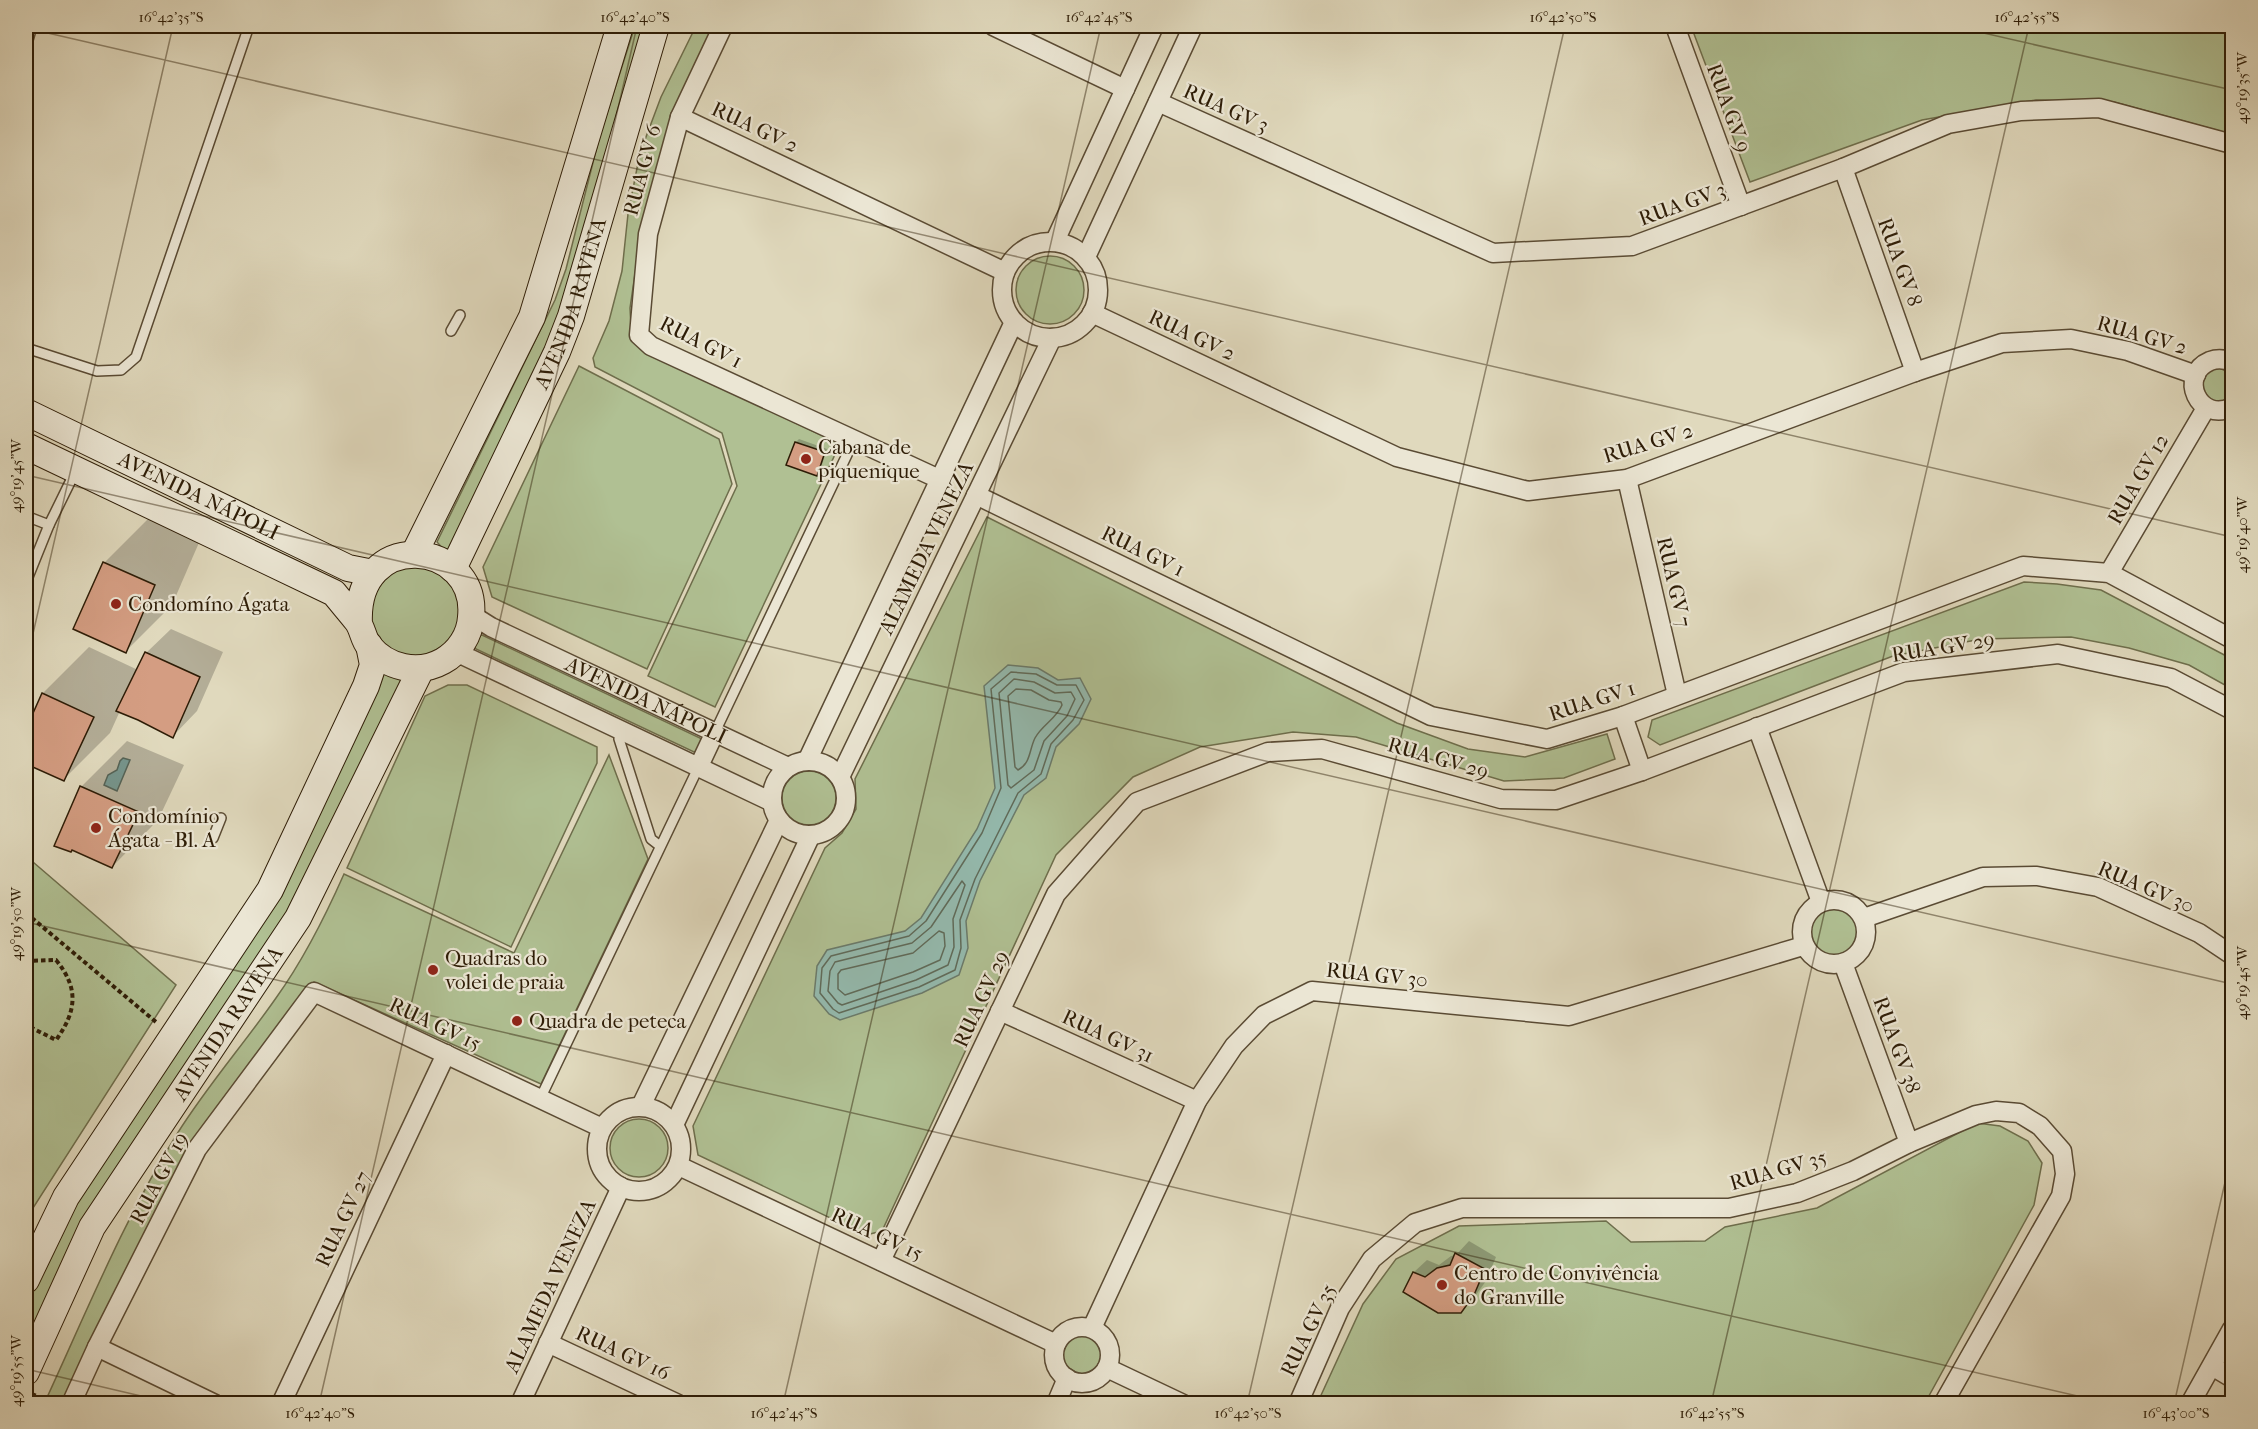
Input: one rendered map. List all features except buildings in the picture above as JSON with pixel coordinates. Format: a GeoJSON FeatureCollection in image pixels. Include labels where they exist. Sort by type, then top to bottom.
{"type":"FeatureCollection","features":[{"type":"Feature","properties":{"kind":"main road","name":"AVENIDA RAVENA"},"geometry":{"type":"LineString","coordinates":[[414,554],[532,317],[620,26]]}},
{"type":"Feature","properties":{"kind":"main road","name":"AVENIDA RAVENA"},"geometry":{"type":"LineString","coordinates":[[453,569],[557,352],[571,316],[656,26]]}},
{"type":"Feature","properties":{"kind":"main road","name":"AVENIDA NÁPOLI"},"geometry":{"type":"LineString","coordinates":[[26,412],[348,568],[373,573]]}},
{"type":"Feature","properties":{"kind":"main road","name":"AVENIDA NÁPOLI"},"geometry":{"type":"LineString","coordinates":[[26,446],[334,593],[364,634]]}},
{"type":"Feature","properties":{"kind":"main road"},"geometry":{"type":"LineString","coordinates":[[414,554],[442,561],[453,569],[464,583],[470,598],[472,615],[469,628],[456,652],[433,666],[420,669],[401,667],[383,659],[364,634],[358,606],[363,588],[373,573],[385,563],[414,554]]}},
{"type":"Feature","properties":{"kind":"main road","name":"AVENIDA RAVENA"},"geometry":{"type":"LineString","coordinates":[[26,1280],[66,1197],[278,875],[366,686],[373,665],[364,634]]}},
{"type":"Feature","properties":{"kind":"main road","name":"AVENIDA RAVENA"},"geometry":{"type":"LineString","coordinates":[[26,1372],[92,1227],[298,918],[420,669]]}},
{"type":"Feature","properties":{"kind":"street","name":"RUA GV 6"},"geometry":{"type":"LineString","coordinates":[[639,335],[648,234],[680,117],[723,26]]}},
{"type":"Feature","properties":{"kind":"street"},"geometry":{"type":"LineString","coordinates":[[993,26],[1125,89]]}},
{"type":"Feature","properties":{"kind":"street"},"geometry":{"type":"LineString","coordinates":[[1055,242],[1154,26]]}},
{"type":"Feature","properties":{"kind":"street"},"geometry":{"type":"LineString","coordinates":[[1086,257],[1193,26]]}},
{"type":"Feature","properties":{"kind":"street","name":"RUA GV 9"},"geometry":{"type":"LineString","coordinates":[[1675,26],[1741,206]]}},
{"type":"Feature","properties":{"kind":"street","name":"RUA GV 3"},"geometry":{"type":"LineString","coordinates":[[1158,102],[1493,254],[1632,246],[1843,168],[1948,124],[2021,111],[2098,108],[2232,144]]}},
{"type":"Feature","properties":{"kind":"street","name":"RUA GV 2"},"geometry":{"type":"LineString","coordinates":[[680,117],[1005,272]]}},
{"type":"Feature","properties":{"kind":"street","name":"RUA GV 8"},"geometry":{"type":"LineString","coordinates":[[1843,168],[1915,372]]}},
{"type":"Feature","properties":{"kind":"street"},"geometry":{"type":"LineString","coordinates":[[1039,242],[1055,242],[1077,249],[1086,257],[1094,270],[1098,284],[1097,299],[1092,313],[1076,331],[1052,338],[1038,336],[1025,331],[1014,322],[1003,298],[1002,284],[1005,272],[1013,258],[1025,248],[1039,242]]}},
{"type":"Feature","properties":{"kind":"street","name":"RUA GV 2"},"geometry":{"type":"LineString","coordinates":[[1092,313],[1397,457],[1528,491],[1627,478],[1915,372],[2002,344],[2071,339],[2128,351],[2196,375]]}},
{"type":"Feature","properties":{"kind":"street","name":"ALAMEDA VENEZA"},"geometry":{"type":"LineString","coordinates":[[807,761],[1014,322]]}},
{"type":"Feature","properties":{"kind":"street","name":"RUA GV 1"},"geometry":{"type":"LineString","coordinates":[[639,335],[651,346],[939,479]]}},
{"type":"Feature","properties":{"kind":"street","name":"ALAMEDA VENEZA"},"geometry":{"type":"LineString","coordinates":[[840,777],[1052,338]]}},
{"type":"Feature","properties":{"kind":"street"},"geometry":{"type":"LineString","coordinates":[[2232,362],[2222,359],[2214,360],[2200,368],[2196,375],[2194,389],[2200,402],[2206,408],[2221,411],[2232,407]]}},
{"type":"Feature","properties":{"kind":"street","name":"RUA GV 12"},"geometry":{"type":"LineString","coordinates":[[2109,573],[2206,408]]}},
{"type":"Feature","properties":{"kind":"street","name":"RUA GV 7"},"geometry":{"type":"LineString","coordinates":[[1627,478],[1677,695]]}},
{"type":"Feature","properties":{"kind":"street","name":"RUA GV 1"},"geometry":{"type":"LineString","coordinates":[[976,495],[1431,716],[1547,739],[1623,716],[2023,566],[2109,573],[2232,639]]}},
{"type":"Feature","properties":{"kind":"street","name":"AVENIDA NÁPOLI"},"geometry":{"type":"LineString","coordinates":[[472,615],[491,627],[788,767]]}},
{"type":"Feature","properties":{"kind":"street","name":"AVENIDA NÁPOLI"},"geometry":{"type":"LineString","coordinates":[[456,652],[772,802]]}},
{"type":"Feature","properties":{"kind":"street","name":"RUA GV 29"},"geometry":{"type":"LineString","coordinates":[[881,1261],[1056,894],[1137,802],[1268,752],[1322,749],[1501,799],[1556,800],[1641,771],[1904,672],[2058,654],[2171,678],[2232,710]]}},
{"type":"Feature","properties":{"kind":"street"},"geometry":{"type":"LineString","coordinates":[[1623,716],[1641,771]]}},
{"type":"Feature","properties":{"kind":"street"},"geometry":{"type":"LineString","coordinates":[[1757,726],[1821,902]]}},
{"type":"Feature","properties":{"kind":"street"},"geometry":{"type":"LineString","coordinates":[[699,766],[715,732]]}},
{"type":"Feature","properties":{"kind":"street"},"geometry":{"type":"LineString","coordinates":[[807,761],[820,762],[831,768],[840,777],[846,799],[839,820],[822,833],[811,835],[799,834],[787,829],[779,820],[772,802],[776,782],[788,767],[807,761]]}},
{"type":"Feature","properties":{"kind":"street"},"geometry":{"type":"LineString","coordinates":[[640,1106],[779,820]]}},
{"type":"Feature","properties":{"kind":"street"},"geometry":{"type":"LineString","coordinates":[[674,1125],[811,835]]}},
{"type":"Feature","properties":{"kind":"street","name":"RUA GV 30"},"geometry":{"type":"LineString","coordinates":[[1864,918],[1983,877],[2037,876],[2098,887],[2199,933],[2232,955]]}},
{"type":"Feature","properties":{"kind":"street"},"geometry":{"type":"LineString","coordinates":[[1837,899],[1845,901],[1864,918],[1866,938],[1862,947],[1856,956],[1843,963],[1826,963],[1817,960],[1803,946],[1804,920],[1809,910],[1821,902],[1837,899]]}},
{"type":"Feature","properties":{"kind":"street","name":"RUA GV 30"},"geometry":{"type":"LineString","coordinates":[[1092,1328],[1197,1101],[1234,1046],[1264,1015],[1312,991],[1569,1016],[1803,946]]}},
{"type":"Feature","properties":{"kind":"street","name":"RUA GV 38"},"geometry":{"type":"LineString","coordinates":[[1843,963],[1909,1143]]}},
{"type":"Feature","properties":{"kind":"street","name":"RUA GV 15"},"geometry":{"type":"LineString","coordinates":[[314,992],[602,1128]]}},
{"type":"Feature","properties":{"kind":"street","name":"RUA GV 19"},"geometry":{"type":"LineString","coordinates":[[71,1404],[96,1347],[197,1149],[314,992]]}},
{"type":"Feature","properties":{"kind":"street","name":"RUA GV 31"},"geometry":{"type":"LineString","coordinates":[[1000,1011],[1197,1101]]}},
{"type":"Feature","properties":{"kind":"street","name":"RUA GV 27"},"geometry":{"type":"LineString","coordinates":[[281,1404],[446,1054]]}},
{"type":"Feature","properties":{"kind":"street"},"geometry":{"type":"LineString","coordinates":[[640,1106],[654,1108],[674,1125],[681,1145],[679,1166],[666,1182],[648,1191],[634,1191],[621,1187],[610,1179],[602,1168],[597,1155],[598,1141],[602,1128],[618,1112],[640,1106]]}},
{"type":"Feature","properties":{"kind":"street","name":"RUA GV 35"},"geometry":{"type":"LineString","coordinates":[[1298,1404],[1340,1308],[1372,1258],[1415,1223],[1462,1208],[1729,1208],[1797,1193],[1853,1171],[1909,1143],[1976,1115],[1996,1111],[2019,1113],[2040,1126],[2062,1151],[2064,1174],[2061,1196],[1943,1404]]}},
{"type":"Feature","properties":{"kind":"street","name":"RUA GV 15"},"geometry":{"type":"LineString","coordinates":[[679,1166],[1056,1344]]}},
{"type":"Feature","properties":{"kind":"street","name":"ALAMEDA VENEZA"},"geometry":{"type":"LineString","coordinates":[[520,1404],[621,1187]]}},
{"type":"Feature","properties":{"kind":"street"},"geometry":{"type":"LineString","coordinates":[[1075,1327],[1092,1328],[1105,1338],[1109,1345],[1110,1360],[1102,1374],[1089,1382],[1074,1382],[1061,1374],[1054,1359],[1056,1344],[1061,1336],[1075,1327]]}},
{"type":"Feature","properties":{"kind":"street"},"geometry":{"type":"LineString","coordinates":[[2190,1404],[2232,1329]]}},
{"type":"Feature","properties":{"kind":"street","name":"RUA GV 16"},"geometry":{"type":"LineString","coordinates":[[548,1343],[678,1404]]}},
{"type":"Feature","properties":{"kind":"street"},"geometry":{"type":"LineString","coordinates":[[96,1347],[215,1404]]}},
{"type":"Feature","properties":{"kind":"street"},"geometry":{"type":"LineString","coordinates":[[2211,1366],[2232,1378]]}},
{"type":"Feature","properties":{"kind":"street"},"geometry":{"type":"LineString","coordinates":[[1107,1368],[1183,1404]]}},
{"type":"Feature","properties":{"kind":"street"},"geometry":{"type":"LineString","coordinates":[[1056,1404],[1067,1378]]}},
{"type":"Feature","properties":{"kind":"lane"},"geometry":{"type":"LineString","coordinates":[[26,47],[32,26]]}},
{"type":"Feature","properties":{"kind":"lane"},"geometry":{"type":"LineString","coordinates":[[26,348],[97,371],[121,370],[136,357],[249,26]]}},
{"type":"Feature","properties":{"kind":"lane"},"geometry":{"type":"LineString","coordinates":[[451,331],[459,315]]}},
{"type":"Feature","properties":{"kind":"lane"},"geometry":{"type":"LineString","coordinates":[[715,732],[854,440]]}},
{"type":"Feature","properties":{"kind":"lane"},"geometry":{"type":"LineString","coordinates":[[26,582],[49,525],[76,470]]}},
{"type":"Feature","properties":{"kind":"lane"},"geometry":{"type":"LineString","coordinates":[[26,516],[49,525]]}},
{"type":"Feature","properties":{"kind":"lane"},"geometry":{"type":"LineString","coordinates":[[621,729],[619,739],[651,839],[660,846]]}},
{"type":"Feature","properties":{"kind":"lane"},"geometry":{"type":"LineString","coordinates":[[540,1099],[699,766]]}},
{"type":"Feature","properties":{"kind":"lane"},"geometry":{"type":"LineString","coordinates":[[213,838],[221,818]]}},
{"type":"Feature","properties":{"kind":"path"},"geometry":{"type":"LineString","coordinates":[[26,913],[173,1036]]}},
{"type":"Feature","properties":{"kind":"path"},"geometry":{"type":"LineString","coordinates":[[26,961],[56,960],[67,974],[73,997],[71,1016],[56,1040],[26,1025]]}},
{"type":"Feature","properties":{"kind":"green space"},"geometry":{"type":"Polygon","coordinates":[[[635,26],[649,26],[567,305],[454,548],[444,550],[437,542],[555,300],[566,269],[600,135],[635,26]]]}},
{"type":"Feature","properties":{"kind":"green space"},"geometry":{"type":"Polygon","coordinates":[[[696,26],[714,26],[641,233],[630,308],[631,327],[642,350],[840,444],[715,707],[648,676],[737,486],[722,433],[595,367],[593,358],[609,321],[622,271],[628,214],[640,153],[661,97],[696,26]]]}},
{"type":"Feature","properties":{"kind":"green space"},"geometry":{"type":"Polygon","coordinates":[[[1691,26],[2232,26],[2232,137],[2216,130],[2114,102],[2036,100],[1922,120],[1750,182],[1691,26]]]}},
{"type":"Feature","properties":{"kind":"green space"},"geometry":{"type":"Polygon","coordinates":[[[1050,256],[1063,259],[1074,266],[1081,277],[1084,290],[1081,303],[1074,314],[1063,321],[1050,324],[1037,321],[1026,314],[1019,303],[1016,290],[1019,277],[1026,266],[1037,259],[1050,256]]]}},
{"type":"Feature","properties":{"kind":"green space"},"geometry":{"type":"Polygon","coordinates":[[[579,366],[719,439],[732,484],[647,669],[492,597],[483,567],[579,366]]]}},
{"type":"Feature","properties":{"kind":"green space"},"geometry":{"type":"Polygon","coordinates":[[[2220,368],[2232,374],[2232,398],[2210,403],[2200,384],[2209,370],[2220,368]]]}},
{"type":"Feature","properties":{"kind":"green space"},"geometry":{"type":"Polygon","coordinates":[[[987,517],[1397,723],[1468,749],[1525,757],[1607,734],[1615,759],[1564,778],[1504,781],[1356,737],[1293,732],[1200,747],[1133,777],[1056,855],[882,1231],[866,1235],[698,1155],[693,1126],[825,848],[842,833],[856,809],[855,779],[987,517]]]}},
{"type":"Feature","properties":{"kind":"green space"},"geometry":{"type":"Polygon","coordinates":[[[415,567],[432,571],[447,580],[456,595],[460,612],[456,629],[447,644],[432,653],[415,657],[398,653],[383,644],[374,629],[370,612],[374,595],[383,580],[398,571],[415,567]]]}},
{"type":"Feature","properties":{"kind":"green space"},"geometry":{"type":"Polygon","coordinates":[[[2024,582],[2101,590],[2232,659],[2232,689],[2189,665],[2129,648],[2071,637],[1981,639],[1893,656],[1660,745],[1648,737],[1652,720],[2024,582]]]}},
{"type":"Feature","properties":{"kind":"green space"},"geometry":{"type":"Polygon","coordinates":[[[482,635],[700,738],[702,742],[699,751],[694,752],[476,649],[473,645],[477,636],[482,635]]]}},
{"type":"Feature","properties":{"kind":"green space"},"geometry":{"type":"Polygon","coordinates":[[[379,665],[407,675],[333,837],[26,1353],[26,1296],[54,1238],[224,968],[379,665]]]}},
{"type":"Feature","properties":{"kind":"green space"},"geometry":{"type":"Polygon","coordinates":[[[448,685],[467,685],[597,747],[597,763],[511,947],[347,868],[425,696],[448,685]]]}},
{"type":"Feature","properties":{"kind":"green space"},"geometry":{"type":"Polygon","coordinates":[[[609,755],[648,859],[541,1084],[314,982],[192,1143],[64,1403],[44,1404],[106,1267],[158,1166],[189,1116],[296,968],[322,922],[344,874],[514,953],[609,755]]]}},
{"type":"Feature","properties":{"kind":"green space"},"geometry":{"type":"Polygon","coordinates":[[[809,771],[819,773],[828,779],[834,788],[836,798],[834,808],[828,817],[819,823],[809,825],[799,823],[790,817],[784,808],[782,798],[784,788],[790,779],[799,773],[809,771]]]}},
{"type":"Feature","properties":{"kind":"green space"},"geometry":{"type":"Polygon","coordinates":[[[26,856],[176,985],[26,1219],[26,856]]]}},
{"type":"Feature","properties":{"kind":"green space"},"geometry":{"type":"Polygon","coordinates":[[[1834,909],[1850,916],[1857,932],[1850,948],[1834,955],[1818,948],[1811,932],[1818,916],[1834,909]]]}},
{"type":"Feature","properties":{"kind":"green space"},"geometry":{"type":"Polygon","coordinates":[[[633,1119],[645,1119],[660,1127],[668,1142],[668,1154],[660,1169],[645,1177],[633,1177],[618,1169],[610,1154],[610,1142],[618,1127],[633,1119]]]}},
{"type":"Feature","properties":{"kind":"green space"},"geometry":{"type":"Polygon","coordinates":[[[1977,1123],[2000,1126],[2028,1141],[2042,1163],[2034,1205],[1925,1403],[1317,1404],[1363,1304],[1396,1259],[1459,1226],[1606,1221],[1631,1242],[1705,1241],[1725,1227],[1817,1208],[1977,1123]]]}},
{"type":"Feature","properties":{"kind":"green space"},"geometry":{"type":"Polygon","coordinates":[[[1083,1335],[1097,1341],[1103,1355],[1097,1369],[1083,1375],[1069,1369],[1063,1355],[1069,1341],[1083,1335]]]}},
{"type":"Feature","properties":{"kind":"water"},"geometry":{"type":"Polygon","coordinates":[[[1008,665],[1038,668],[1058,680],[1080,678],[1091,699],[1079,724],[1056,747],[1046,778],[1024,795],[980,881],[966,921],[968,948],[959,975],[922,993],[840,1020],[829,1014],[814,996],[817,966],[827,950],[905,931],[921,918],[977,829],[995,788],[984,686],[1008,665]]]}},
{"type":"Feature","properties":{"kind":"water"},"geometry":{"type":"Polygon","coordinates":[[[123,758],[130,760],[117,791],[104,785],[108,775],[117,770],[123,758]]]}},
{"type":"Feature","properties":{"kind":"place","name":"Cabana de piquenique"},"geometry":{"type":"Point","coordinates":[806,459]}},
{"type":"Feature","properties":{"kind":"place","name":"Condomíno Ágata"},"geometry":{"type":"Point","coordinates":[116,604]}},
{"type":"Feature","properties":{"kind":"place","name":"Condomínio Ágata - Bl. A"},"geometry":{"type":"Point","coordinates":[96,828]}},
{"type":"Feature","properties":{"kind":"place","name":"Quadras do volei de praia"},"geometry":{"type":"Point","coordinates":[433,970]}},
{"type":"Feature","properties":{"kind":"place","name":"Quadra de peteca"},"geometry":{"type":"Point","coordinates":[517,1021]}},
{"type":"Feature","properties":{"kind":"place","name":"Centro de Convivência do Granville"},"geometry":{"type":"Point","coordinates":[1442,1285]}}]}
